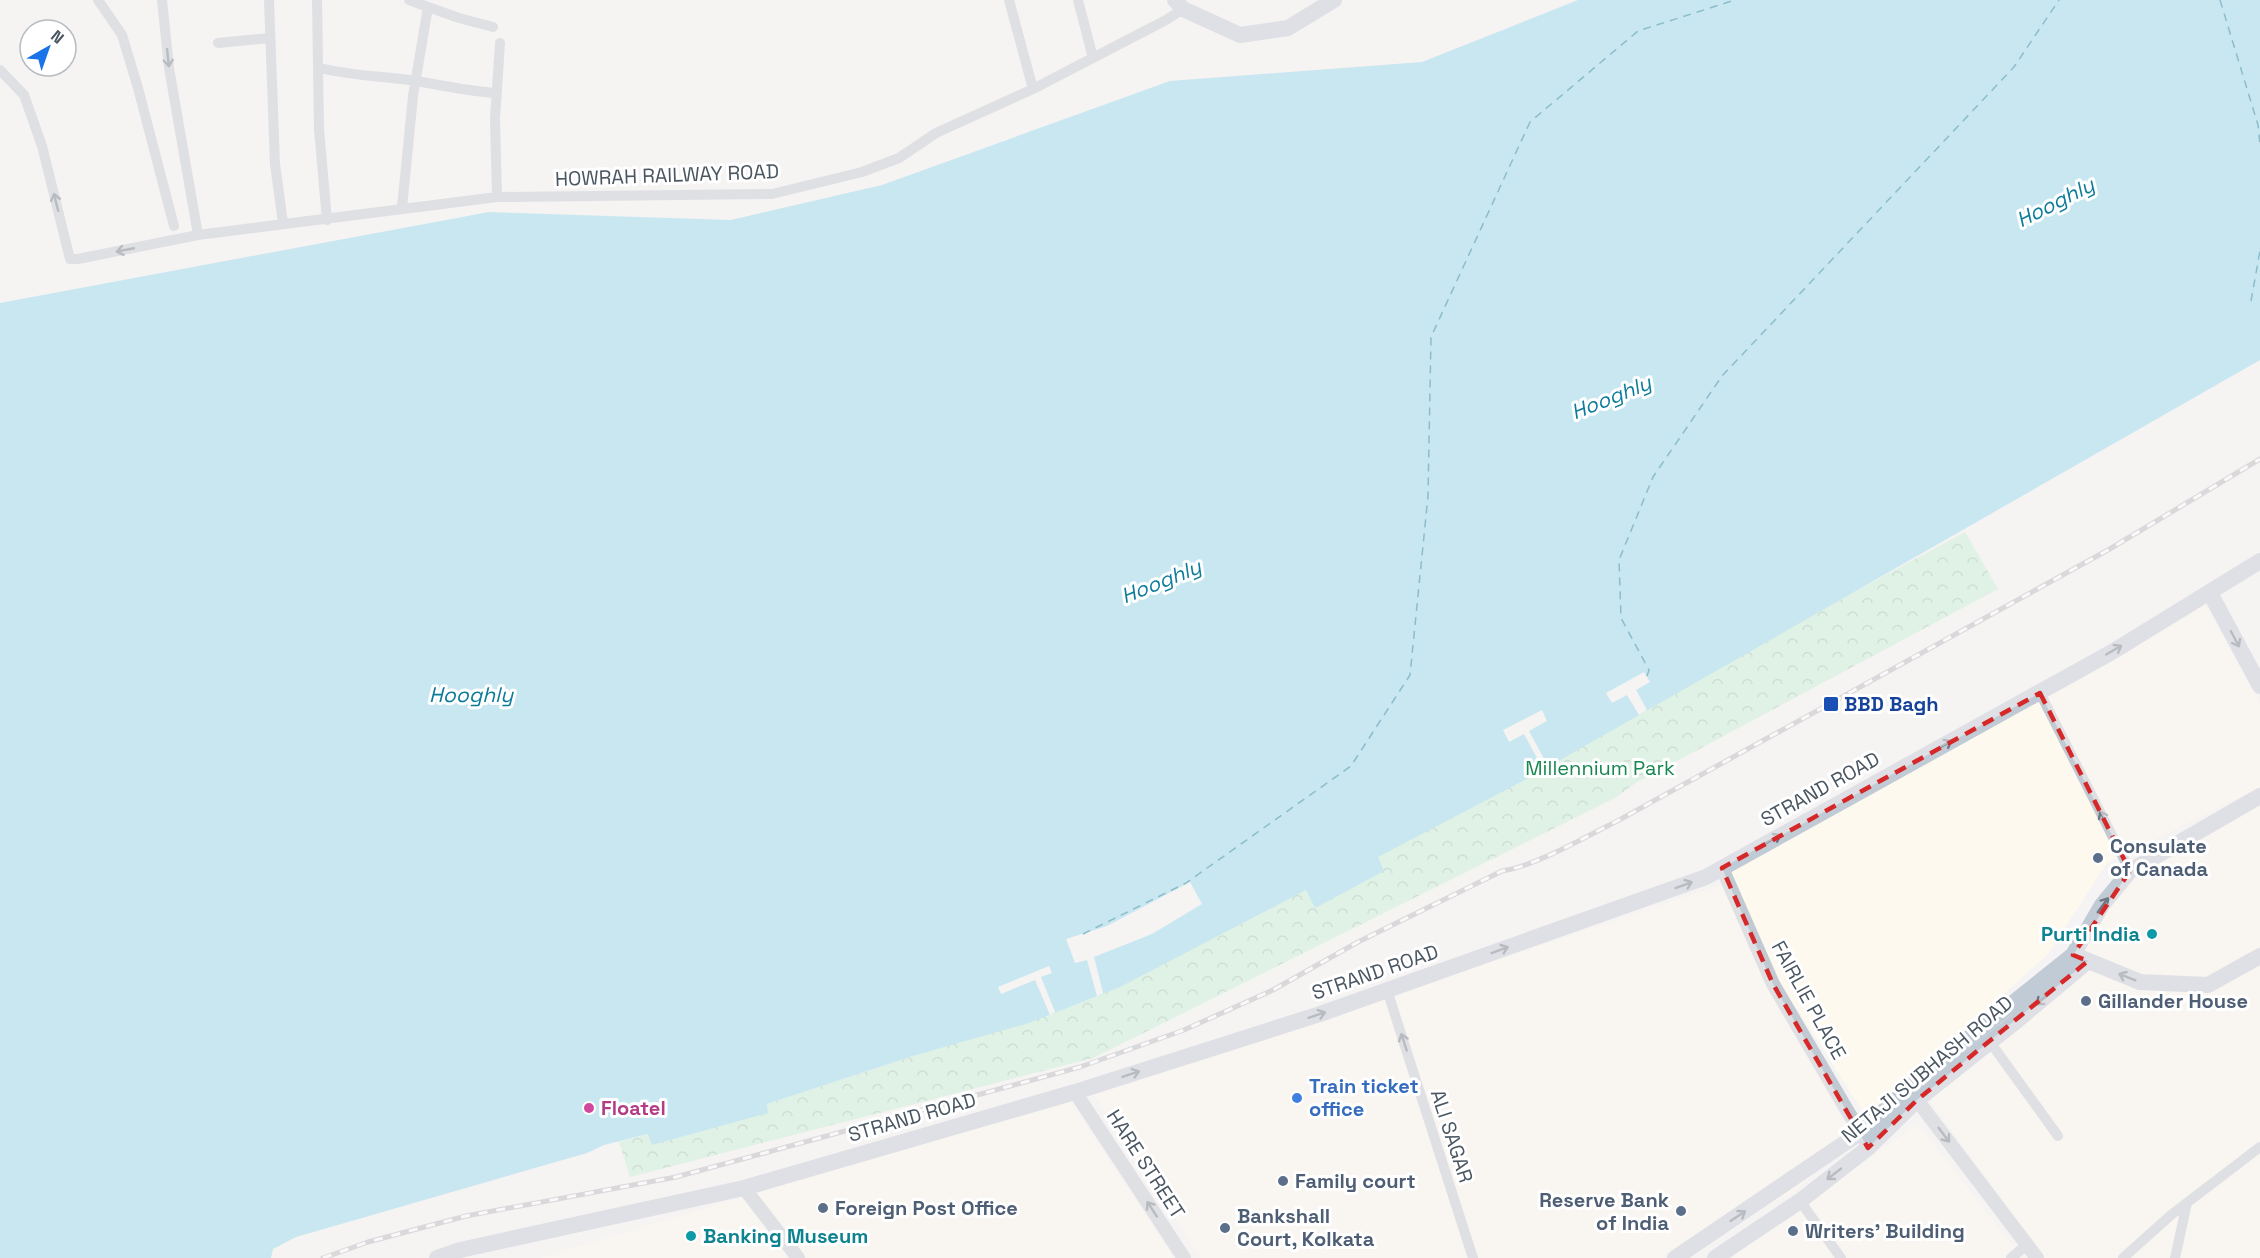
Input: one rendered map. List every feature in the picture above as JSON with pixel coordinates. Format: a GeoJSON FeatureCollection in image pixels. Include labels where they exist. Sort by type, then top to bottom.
{"type":"FeatureCollection","features":[{"type":"Feature","properties":{"kind":"main road"},"geometry":{"type":"LineString","coordinates":[[1179,5],[1240,35],[1288,27],[1334,0]]}},
{"type":"Feature","properties":{"kind":"main road","name":"STRAND ROAD"},"geometry":{"type":"LineString","coordinates":[[438,1258],[744,1188],[1075,1092],[1320,1014],[1706,877],[2040,693],[2260,561]]}},
{"type":"Feature","properties":{"kind":"main road"},"geometry":{"type":"LineString","coordinates":[[2210,593],[2260,686]]}},
{"type":"Feature","properties":{"kind":"main road"},"geometry":{"type":"LineString","coordinates":[[2260,796],[2130,871],[2102,905],[2084,936],[2081,958],[2140,982],[2208,985],[2260,956]]}},
{"type":"Feature","properties":{"kind":"main road","name":"NETAJI SUBHASH ROAD"},"geometry":{"type":"LineString","coordinates":[[1912,1095],[1990,1042],[2081,958]]}},
{"type":"Feature","properties":{"kind":"main road","name":"NETAJI SUBHASH ROAD"},"geometry":{"type":"LineString","coordinates":[[1715,1258],[1800,1201],[1868,1148],[1912,1095],[2081,958]]}},
{"type":"Feature","properties":{"kind":"main road"},"geometry":{"type":"LineString","coordinates":[[1675,1258],[1691,1253],[1912,1095]]}},
{"type":"Feature","properties":{"kind":"street"},"geometry":{"type":"LineString","coordinates":[[98,0],[122,35],[174,226]]}},
{"type":"Feature","properties":{"kind":"street"},"geometry":{"type":"LineString","coordinates":[[162,0],[169,68],[198,236]]}},
{"type":"Feature","properties":{"kind":"street"},"geometry":{"type":"LineString","coordinates":[[268,0],[275,164],[283,223]]}},
{"type":"Feature","properties":{"kind":"street"},"geometry":{"type":"LineString","coordinates":[[317,0],[320,68],[319,129],[327,220]]}},
{"type":"Feature","properties":{"kind":"street"},"geometry":{"type":"LineString","coordinates":[[409,0],[459,18],[493,27]]}},
{"type":"Feature","properties":{"kind":"street"},"geometry":{"type":"LineString","coordinates":[[1009,0],[1033,89]]}},
{"type":"Feature","properties":{"kind":"street"},"geometry":{"type":"LineString","coordinates":[[1078,0],[1093,58]]}},
{"type":"Feature","properties":{"kind":"street","name":"HOWRAH RAILWAY ROAD"},"geometry":{"type":"LineString","coordinates":[[0,70],[24,95],[42,146],[70,259],[78,259],[198,236],[283,223],[327,220],[402,208],[497,197],[772,194],[862,172],[899,158],[936,133],[1033,89],[1166,20],[1179,5]]}},
{"type":"Feature","properties":{"kind":"street"},"geometry":{"type":"LineString","coordinates":[[402,208],[406,153],[428,7]]}},
{"type":"Feature","properties":{"kind":"street"},"geometry":{"type":"LineString","coordinates":[[218,43],[270,38]]}},
{"type":"Feature","properties":{"kind":"street"},"geometry":{"type":"LineString","coordinates":[[497,197],[495,93],[500,43]]}},
{"type":"Feature","properties":{"kind":"street"},"geometry":{"type":"LineString","coordinates":[[320,68],[348,74],[495,93]]}},
{"type":"Feature","properties":{"kind":"street"},"geometry":{"type":"LineString","coordinates":[[2040,693],[2130,871]]}},
{"type":"Feature","properties":{"kind":"street","name":"FAIRLIE PLACE"},"geometry":{"type":"LineString","coordinates":[[1722,868],[1773,984],[1861,1132],[1868,1148]]}},
{"type":"Feature","properties":{"kind":"street","name":"ALI SAGAR"},"geometry":{"type":"LineString","coordinates":[[1387,990],[1473,1258]]}},
{"type":"Feature","properties":{"kind":"street"},"geometry":{"type":"LineString","coordinates":[[1990,1042],[2058,1136]]}},
{"type":"Feature","properties":{"kind":"street","name":"HARE STREET"},"geometry":{"type":"LineString","coordinates":[[1075,1092],[1184,1258]]}},
{"type":"Feature","properties":{"kind":"street"},"geometry":{"type":"LineString","coordinates":[[1912,1095],[2037,1258]]}},
{"type":"Feature","properties":{"kind":"street"},"geometry":{"type":"LineString","coordinates":[[2123,1258],[2171,1215],[2260,1147]]}},
{"type":"Feature","properties":{"kind":"street"},"geometry":{"type":"LineString","coordinates":[[744,1188],[798,1258]]}},
{"type":"Feature","properties":{"kind":"street"},"geometry":{"type":"LineString","coordinates":[[1800,1201],[1841,1258]]}},
{"type":"Feature","properties":{"kind":"street"},"geometry":{"type":"LineString","coordinates":[[2175,1258],[2187,1203]]}},
{"type":"Feature","properties":{"kind":"street"},"geometry":{"type":"LineString","coordinates":[[2011,1258],[2027,1245]]}},
{"type":"Feature","properties":{"kind":"highlighted area"},"geometry":{"type":"Polygon","coordinates":[[[2040,693],[2130,871],[2073,955],[2088,961],[1917,1100],[1868,1148],[1773,984],[1722,868],[2040,693]]]}},
{"type":"Feature","properties":{"kind":"shaded area"},"geometry":{"type":"Polygon","coordinates":[[[2201,597],[2260,704],[2260,787],[2107,863],[2047,955],[1867,1118],[1781,984],[1726,864],[2201,597]]]}},
{"type":"Feature","properties":{"kind":"shaded area"},"geometry":{"type":"Polygon","coordinates":[[[2260,799],[2260,1258],[2044,1258],[1922,1089],[2103,917],[2135,874],[2260,799]]]}},
{"type":"Feature","properties":{"kind":"shaded area"},"geometry":{"type":"Polygon","coordinates":[[[1724,884],[1767,986],[1853,1138],[1792,1194],[1685,1242],[1663,1258],[1201,1258],[1094,1095],[1724,884]]]}},
{"type":"Feature","properties":{"kind":"shaded area"},"geometry":{"type":"Polygon","coordinates":[[[1069,1099],[1174,1258],[540,1258],[1069,1099]]]}},
{"type":"Feature","properties":{"kind":"shaded area"},"geometry":{"type":"Polygon","coordinates":[[[1918,1124],[2022,1258],[1731,1258],[1789,1214],[1918,1124]]]}},
{"type":"Feature","properties":{"kind":"green space","name":"Millennium Park"},"geometry":{"type":"Polygon","coordinates":[[[1965,532],[1998,589],[1634,784],[1615,798],[1093,1058],[630,1177],[619,1142],[649,1134],[652,1145],[768,1112],[767,1104],[1097,996],[1306,889],[1965,532]]]}},
{"type":"Feature","properties":{"kind":"water","name":"Hooghly"},"geometry":{"type":"Polygon","coordinates":[[[1578,0],[2260,0],[2260,360],[1534,775],[1378,857],[1384,871],[1315,908],[1306,890],[1120,987],[1029,1023],[916,1055],[767,1104],[768,1113],[652,1145],[648,1134],[604,1145],[587,1153],[296,1237],[273,1249],[271,1258],[0,1258],[0,303],[489,212],[731,220],[882,185],[1170,81],[1422,62],[1578,0]]]}},
{"type":"Feature","properties":{"kind":"pier"},"geometry":{"type":"Polygon","coordinates":[[[1644,672],[1650,682],[1636,690],[1647,710],[1639,715],[1627,695],[1612,703],[1606,693],[1644,672]]]}},
{"type":"Feature","properties":{"kind":"pier"},"geometry":{"type":"Polygon","coordinates":[[[1542,710],[1547,721],[1529,731],[1548,766],[1543,769],[1524,734],[1509,742],[1503,730],[1542,710]]]}},
{"type":"Feature","properties":{"kind":"pier"},"geometry":{"type":"Polygon","coordinates":[[[1190,882],[1202,904],[1152,934],[1094,957],[1103,993],[1097,996],[1087,960],[1075,963],[1066,939],[1107,926],[1190,882]]]}},
{"type":"Feature","properties":{"kind":"pier"},"geometry":{"type":"Polygon","coordinates":[[[1049,966],[1052,973],[1041,977],[1055,1012],[1050,1015],[1035,980],[1001,994],[998,987],[1049,966]]]}},
{"type":"Feature","properties":{"kind":"ferry route"},"geometry":{"type":"LineString","coordinates":[[1083,934],[1186,883],[1351,766],[1410,675],[1428,496],[1431,337],[1530,122],[1638,31],[1735,0]]}},
{"type":"Feature","properties":{"kind":"ferry route"},"geometry":{"type":"LineString","coordinates":[[1647,676],[1649,670],[1621,618],[1619,560],[1653,477],[1722,376],[2014,67],[2059,0]]}},
{"type":"Feature","properties":{"kind":"ferry route"},"geometry":{"type":"LineString","coordinates":[[2220,0],[2258,125],[2260,145]]}},
{"type":"Feature","properties":{"kind":"ferry route"},"geometry":{"type":"LineString","coordinates":[[2251,301],[2260,251]]}},
{"type":"Feature","properties":{"kind":"railway"},"geometry":{"type":"LineString","coordinates":[[323,1258],[368,1242],[466,1216],[676,1177],[1080,1067],[1184,1030],[1273,990],[1358,942],[1502,871],[1546,857],[1621,819],[2108,550],[2260,459]]}},
{"type":"Feature","properties":{"kind":"place","name":"BBD Bagh"},"geometry":{"type":"Point","coordinates":[1831,704]}},
{"type":"Feature","properties":{"kind":"place","name":"Consulate of Canada"},"geometry":{"type":"Point","coordinates":[2098,858]}},
{"type":"Feature","properties":{"kind":"place","name":"Purti India"},"geometry":{"type":"Point","coordinates":[2152,934]}},
{"type":"Feature","properties":{"kind":"place","name":"Gillander House"},"geometry":{"type":"Point","coordinates":[2086,1001]}},
{"type":"Feature","properties":{"kind":"place","name":"Train ticket office"},"geometry":{"type":"Point","coordinates":[1297,1098]}},
{"type":"Feature","properties":{"kind":"place","name":"Floatel"},"geometry":{"type":"Point","coordinates":[589,1108]}},
{"type":"Feature","properties":{"kind":"place","name":"Family court"},"geometry":{"type":"Point","coordinates":[1283,1181]}},
{"type":"Feature","properties":{"kind":"place","name":"Foreign Post Office"},"geometry":{"type":"Point","coordinates":[823,1208]}},
{"type":"Feature","properties":{"kind":"place","name":"Reserve Bank of India"},"geometry":{"type":"Point","coordinates":[1681,1211]}},
{"type":"Feature","properties":{"kind":"place","name":"Bankshall Court, Kolkata"},"geometry":{"type":"Point","coordinates":[1225,1228]}},
{"type":"Feature","properties":{"kind":"place","name":"Writers' Building"},"geometry":{"type":"Point","coordinates":[1793,1231]}},
{"type":"Feature","properties":{"kind":"place","name":"Banking Museum"},"geometry":{"type":"Point","coordinates":[691,1236]}}]}
